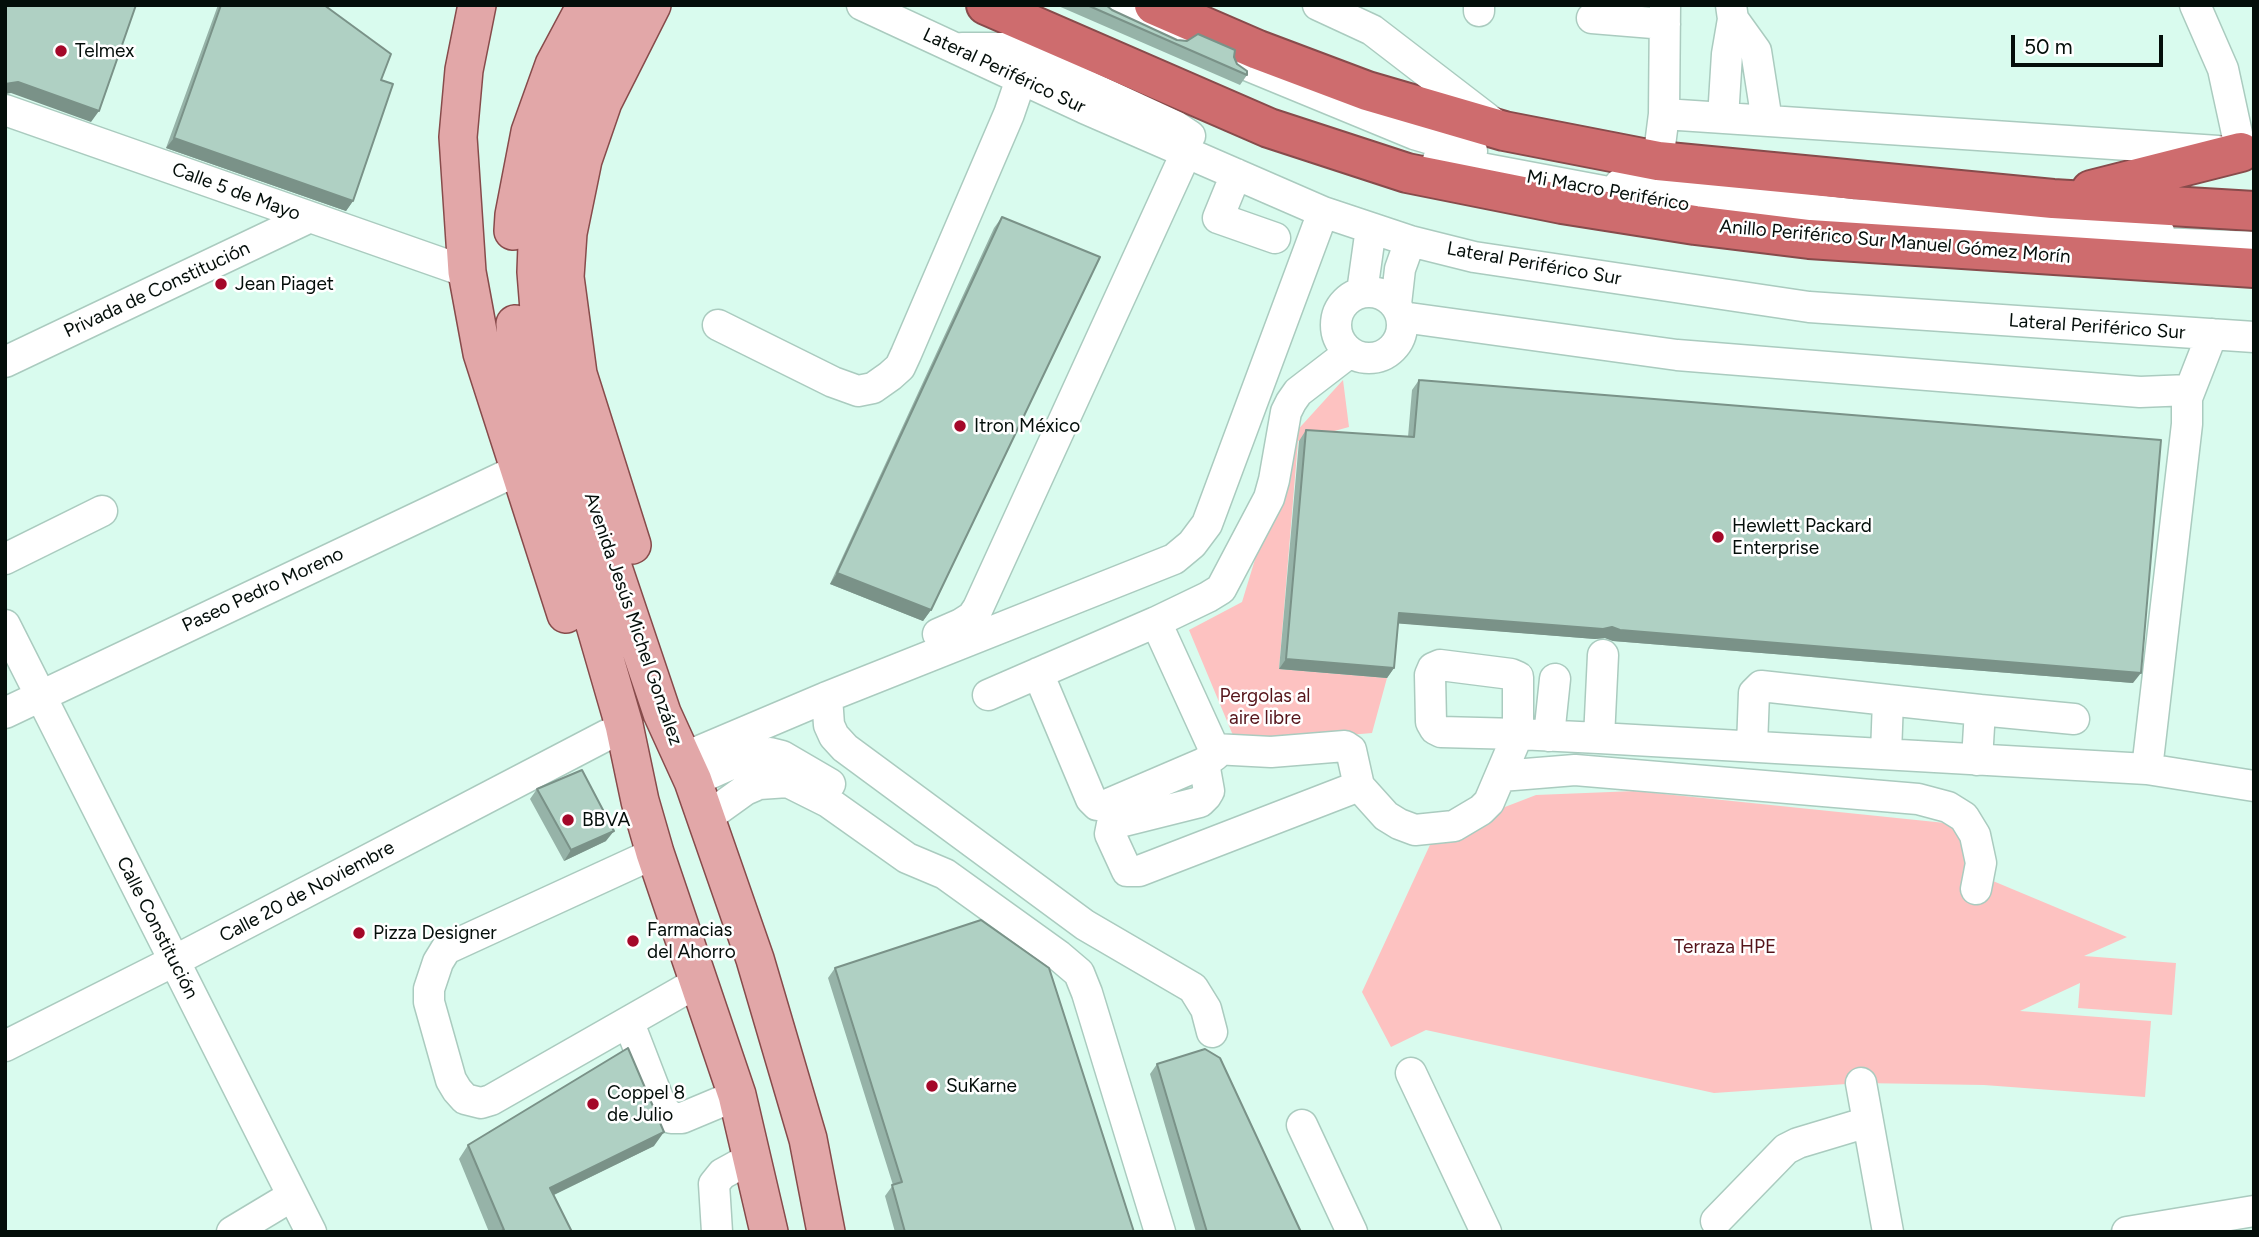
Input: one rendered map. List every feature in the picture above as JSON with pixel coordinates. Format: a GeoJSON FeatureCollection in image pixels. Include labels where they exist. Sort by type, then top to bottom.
{"type":"FeatureCollection","features":[{"type":"Feature","properties":{"kind":"highway","name":"Anillo Periférico Sur Manuel Gómez Morín"},"geometry":{"type":"LineString","coordinates":[[986,5],[1269,128],[1407,173],[1562,204],[1695,225],[1809,239],[2254,268]]}},
{"type":"Feature","properties":{"kind":"highway"},"geometry":{"type":"LineString","coordinates":[[1154,5],[1258,50],[1367,91],[1504,131],[1658,161],[2053,199],[2254,211]]}},
{"type":"Feature","properties":{"kind":"highway"},"geometry":{"type":"LineString","coordinates":[[2053,199],[2248,153]]}},
{"type":"Feature","properties":{"kind":"highway"},"geometry":{"type":"LineString","coordinates":[[2044,256],[2254,291]]}},
{"type":"Feature","properties":{"kind":"main road"},"geometry":{"type":"LineString","coordinates":[[477,5],[464,69],[458,137],[467,272],[482,353],[573,638],[607,735],[640,801]]}},
{"type":"Feature","properties":{"kind":"main road","name":"Avenida Jesús Michel González"},"geometry":{"type":"LineString","coordinates":[[586,5],[554,65],[530,132],[514,215],[510,273],[516,340],[530,401],[624,725],[654,853],[737,1095],[769,1232]]}},
{"type":"Feature","properties":{"kind":"main road","name":"Avenida Jesús Michel González"},"geometry":{"type":"LineString","coordinates":[[644,6],[577,85],[555,145],[538,218],[536,272],[541,335],[555,395],[658,700],[690,757],[706,818],[755,959],[808,1139],[826,1232]]}},
{"type":"Feature","properties":{"kind":"street","name":"Lateral Periférico Sur"},"geometry":{"type":"LineString","coordinates":[[862,5],[1021,79],[1323,212],[1410,241],[1474,257],[1809,307],[2231,336]]}},
{"type":"Feature","properties":{"kind":"street","name":"Mi Macro Periférico"},"geometry":{"type":"LineString","coordinates":[[1033,5],[1281,113],[1409,155],[1655,201],[1842,226],[2254,247]]}},
{"type":"Feature","properties":{"kind":"street","name":"Mi Macro Periférico"},"geometry":{"type":"LineString","coordinates":[[1112,5],[1236,61],[1414,134],[1534,168],[1658,192],[1851,214],[2254,237]]}},
{"type":"Feature","properties":{"kind":"street"},"geometry":{"type":"LineString","coordinates":[[1318,5],[1374,18],[1504,131]]}},
{"type":"Feature","properties":{"kind":"street"},"geometry":{"type":"LineString","coordinates":[[1664,114],[2248,153],[2223,69],[2195,5]]}},
{"type":"Feature","properties":{"kind":"street"},"geometry":{"type":"LineString","coordinates":[[1732,12],[1756,51],[1767,121]]}},
{"type":"Feature","properties":{"kind":"street"},"geometry":{"type":"LineString","coordinates":[[1723,118],[1732,12]]}},
{"type":"Feature","properties":{"kind":"street"},"geometry":{"type":"LineString","coordinates":[[1592,18],[1665,14],[1664,114],[1658,161]]}},
{"type":"Feature","properties":{"kind":"street"},"geometry":{"type":"LineString","coordinates":[[955,48],[1006,48],[1175,126],[1247,179],[1218,218],[1275,239]]}},
{"type":"Feature","properties":{"kind":"street"},"geometry":{"type":"LineString","coordinates":[[718,324],[833,382],[859,390],[873,388],[890,376],[900,367],[906,354],[1009,114],[1021,79]]}},
{"type":"Feature","properties":{"kind":"street","name":"Calle 5 de Mayo"},"geometry":{"type":"LineString","coordinates":[[5,110],[467,272]]}},
{"type":"Feature","properties":{"kind":"street"},"geometry":{"type":"LineString","coordinates":[[690,757],[972,617],[1186,153]]}},
{"type":"Feature","properties":{"kind":"street"},"geometry":{"type":"LineString","coordinates":[[690,757],[827,697],[1174,559],[1192,544],[1207,524],[1323,212]]}},
{"type":"Feature","properties":{"kind":"street","name":"Privada de Constitución"},"geometry":{"type":"LineString","coordinates":[[5,362],[308,218]]}},
{"type":"Feature","properties":{"kind":"street"},"geometry":{"type":"LineString","coordinates":[[1362,292],[1371,228]]}},
{"type":"Feature","properties":{"kind":"street"},"geometry":{"type":"LineString","coordinates":[[1410,241],[1400,269],[1399,310],[1403,325],[1399,341],[1388,352],[1377,357],[1365,358],[1350,352],[1340,341],[1336,328],[1337,315],[1347,300],[1362,292],[1380,292],[1399,310],[1677,355],[2140,392],[2189,390]]}},
{"type":"Feature","properties":{"kind":"street"},"geometry":{"type":"LineString","coordinates":[[2147,769],[2189,390],[2231,336]]}},
{"type":"Feature","properties":{"kind":"street"},"geometry":{"type":"LineString","coordinates":[[2187,425],[2215,360],[2231,336]]}},
{"type":"Feature","properties":{"kind":"street"},"geometry":{"type":"LineString","coordinates":[[988,695],[1156,622],[1208,597],[1225,583],[1269,498],[1286,412],[1291,402],[1298,392],[1350,352]]}},
{"type":"Feature","properties":{"kind":"street","name":"Paseo Pedro Moreno"},"geometry":{"type":"LineString","coordinates":[[5,713],[520,469]]}},
{"type":"Feature","properties":{"kind":"street"},"geometry":{"type":"LineString","coordinates":[[5,559],[102,511]]}},
{"type":"Feature","properties":{"kind":"street"},"geometry":{"type":"LineString","coordinates":[[1156,622],[1209,756],[1209,791],[1200,802],[1112,824],[1110,834],[1127,871],[1139,871],[1359,786]]}},
{"type":"Feature","properties":{"kind":"street","name":"Calle Constitución"},"geometry":{"type":"LineString","coordinates":[[5,625],[311,1232]]}},
{"type":"Feature","properties":{"kind":"street"},"geometry":{"type":"LineString","coordinates":[[1600,738],[1603,655]]}},
{"type":"Feature","properties":{"kind":"street"},"geometry":{"type":"LineString","coordinates":[[1038,673],[1091,799],[1097,805],[1106,805],[1209,756],[1345,746],[1351,750],[1359,786],[1386,816],[1415,830],[1454,826],[1489,802],[1518,734],[2147,769],[2254,786]]}},
{"type":"Feature","properties":{"kind":"street"},"geometry":{"type":"LineString","coordinates":[[1549,736],[1555,679]]}},
{"type":"Feature","properties":{"kind":"street"},"geometry":{"type":"LineString","coordinates":[[1752,746],[1754,693],[1761,686],[2074,719]]}},
{"type":"Feature","properties":{"kind":"street"},"geometry":{"type":"LineString","coordinates":[[827,697],[829,725],[834,736],[845,748],[1085,925],[1194,988],[1206,1009],[1212,1032]]}},
{"type":"Feature","properties":{"kind":"street"},"geometry":{"type":"LineString","coordinates":[[1886,754],[1888,700]]}},
{"type":"Feature","properties":{"kind":"street"},"geometry":{"type":"LineString","coordinates":[[1977,760],[1980,710]]}},
{"type":"Feature","properties":{"kind":"street","name":"Calle 20 de Noviembre"},"geometry":{"type":"LineString","coordinates":[[5,1046],[607,735]]}},
{"type":"Feature","properties":{"kind":"street"},"geometry":{"type":"LineString","coordinates":[[690,757],[752,757],[770,752],[782,756],[843,792],[920,846],[945,874],[1079,973],[1160,1232]]}},
{"type":"Feature","properties":{"kind":"street"},"geometry":{"type":"LineString","coordinates":[[1918,799],[1921,758]]}},
{"type":"Feature","properties":{"kind":"street"},"geometry":{"type":"LineString","coordinates":[[1501,775],[1589,771],[1918,799],[1948,807],[1964,817],[1975,835],[1980,863],[1976,889]]}},
{"type":"Feature","properties":{"kind":"street"},"geometry":{"type":"LineString","coordinates":[[706,818],[745,790],[759,784],[788,782],[828,802],[907,858],[945,874]]}},
{"type":"Feature","properties":{"kind":"street"},"geometry":{"type":"LineString","coordinates":[[654,853],[446,949],[438,962],[429,989],[429,1002],[451,1080],[466,1099],[481,1103],[500,1096],[698,982]]}},
{"type":"Feature","properties":{"kind":"street"},"geometry":{"type":"LineString","coordinates":[[629,1023],[662,1107],[671,1118],[682,1118],[737,1095]]}},
{"type":"Feature","properties":{"kind":"street"},"geometry":{"type":"LineString","coordinates":[[1411,1073],[1486,1232]]}},
{"type":"Feature","properties":{"kind":"street"},"geometry":{"type":"LineString","coordinates":[[1861,1083],[1888,1232]]}},
{"type":"Feature","properties":{"kind":"street"},"geometry":{"type":"LineString","coordinates":[[1716,1221],[1786,1149],[1868,1122]]}},
{"type":"Feature","properties":{"kind":"street"},"geometry":{"type":"LineString","coordinates":[[1302,1125],[1352,1232]]}},
{"type":"Feature","properties":{"kind":"street"},"geometry":{"type":"LineString","coordinates":[[717,1232],[714,1184],[722,1174],[753,1157]]}},
{"type":"Feature","properties":{"kind":"street"},"geometry":{"type":"LineString","coordinates":[[232,1232],[292,1196]]}},
{"type":"Feature","properties":{"kind":"street"},"geometry":{"type":"LineString","coordinates":[[2127,1232],[2254,1211]]}},
{"type":"Feature","properties":{"kind":"green space","name":"Pergolas al aire libre"},"geometry":{"type":"Polygon","coordinates":[[[1343,380],[1349,427],[1298,441],[1279,669],[1387,678],[1372,733],[1237,745],[1189,630],[1242,602],[1293,435],[1343,380]]]}},
{"type":"Feature","properties":{"kind":"green space","name":"Terraza HPE"},"geometry":{"type":"Polygon","coordinates":[[[1635,791],[1955,824],[1981,876],[2127,937],[2084,956],[2176,963],[2172,1015],[2078,1008],[2080,983],[2020,1011],[2151,1021],[2145,1097],[1984,1085],[1861,1083],[1714,1093],[1426,1030],[1391,1047],[1362,992],[1435,834],[1536,795],[1635,791]]]}},
{"type":"Feature","properties":{"kind":"building","name":"Telmex"},"geometry":{"type":"Polygon","coordinates":[[[5,5],[136,5],[99,111],[18,82],[5,84],[5,5]]]}},
{"type":"Feature","properties":{"kind":"building"},"geometry":{"type":"Polygon","coordinates":[[[221,5],[324,5],[391,54],[381,80],[393,84],[353,201],[174,138],[221,5]]]}},
{"type":"Feature","properties":{"kind":"building"},"geometry":{"type":"Polygon","coordinates":[[[1087,5],[1106,5],[1177,40],[1187,41],[1198,34],[1235,50],[1237,64],[1247,71],[1247,75],[1087,5]]]}},
{"type":"Feature","properties":{"kind":"building","name":"Itron México"},"geometry":{"type":"Polygon","coordinates":[[[1002,217],[1100,257],[931,610],[837,573],[1002,217]]]}},
{"type":"Feature","properties":{"kind":"building","name":"Hewlett Packard Enterprise"},"geometry":{"type":"Polygon","coordinates":[[[1419,380],[2161,440],[2141,673],[1620,630],[1612,627],[1603,629],[1399,613],[1394,668],[1286,659],[1306,430],[1414,437],[1419,380]]]}},
{"type":"Feature","properties":{"kind":"building","name":"BBVA"},"geometry":{"type":"Polygon","coordinates":[[[582,770],[614,831],[571,850],[537,789],[582,770]]]}},
{"type":"Feature","properties":{"kind":"building"},"geometry":{"type":"Polygon","coordinates":[[[981,920],[1049,968],[1134,1232],[905,1232],[892,1185],[902,1182],[835,968],[981,920]]]}},
{"type":"Feature","properties":{"kind":"building","name":"Coppel 8 de Julio"},"geometry":{"type":"Polygon","coordinates":[[[628,1048],[664,1132],[550,1188],[572,1232],[499,1232],[504,1230],[468,1145],[628,1048]]]}},
{"type":"Feature","properties":{"kind":"building"},"geometry":{"type":"Polygon","coordinates":[[[1205,1049],[1220,1058],[1301,1232],[1207,1232],[1157,1064],[1205,1049]]]}},
{"type":"Feature","properties":{"kind":"place","name":"Telmex"},"geometry":{"type":"Point","coordinates":[61,51]}},
{"type":"Feature","properties":{"kind":"place","name":"Jean Piaget"},"geometry":{"type":"Point","coordinates":[221,284]}},
{"type":"Feature","properties":{"kind":"place","name":"Itron México"},"geometry":{"type":"Point","coordinates":[960,426]}},
{"type":"Feature","properties":{"kind":"place","name":"Hewlett Packard Enterprise"},"geometry":{"type":"Point","coordinates":[1718,537]}},
{"type":"Feature","properties":{"kind":"place","name":"BBVA"},"geometry":{"type":"Point","coordinates":[568,820]}},
{"type":"Feature","properties":{"kind":"place","name":"Pizza Designer"},"geometry":{"type":"Point","coordinates":[359,933]}},
{"type":"Feature","properties":{"kind":"place","name":"Farmacias del Ahorro"},"geometry":{"type":"Point","coordinates":[633,941]}},
{"type":"Feature","properties":{"kind":"place","name":"SuKarne"},"geometry":{"type":"Point","coordinates":[932,1086]}},
{"type":"Feature","properties":{"kind":"place","name":"Coppel 8 de Julio"},"geometry":{"type":"Point","coordinates":[593,1104]}}]}
